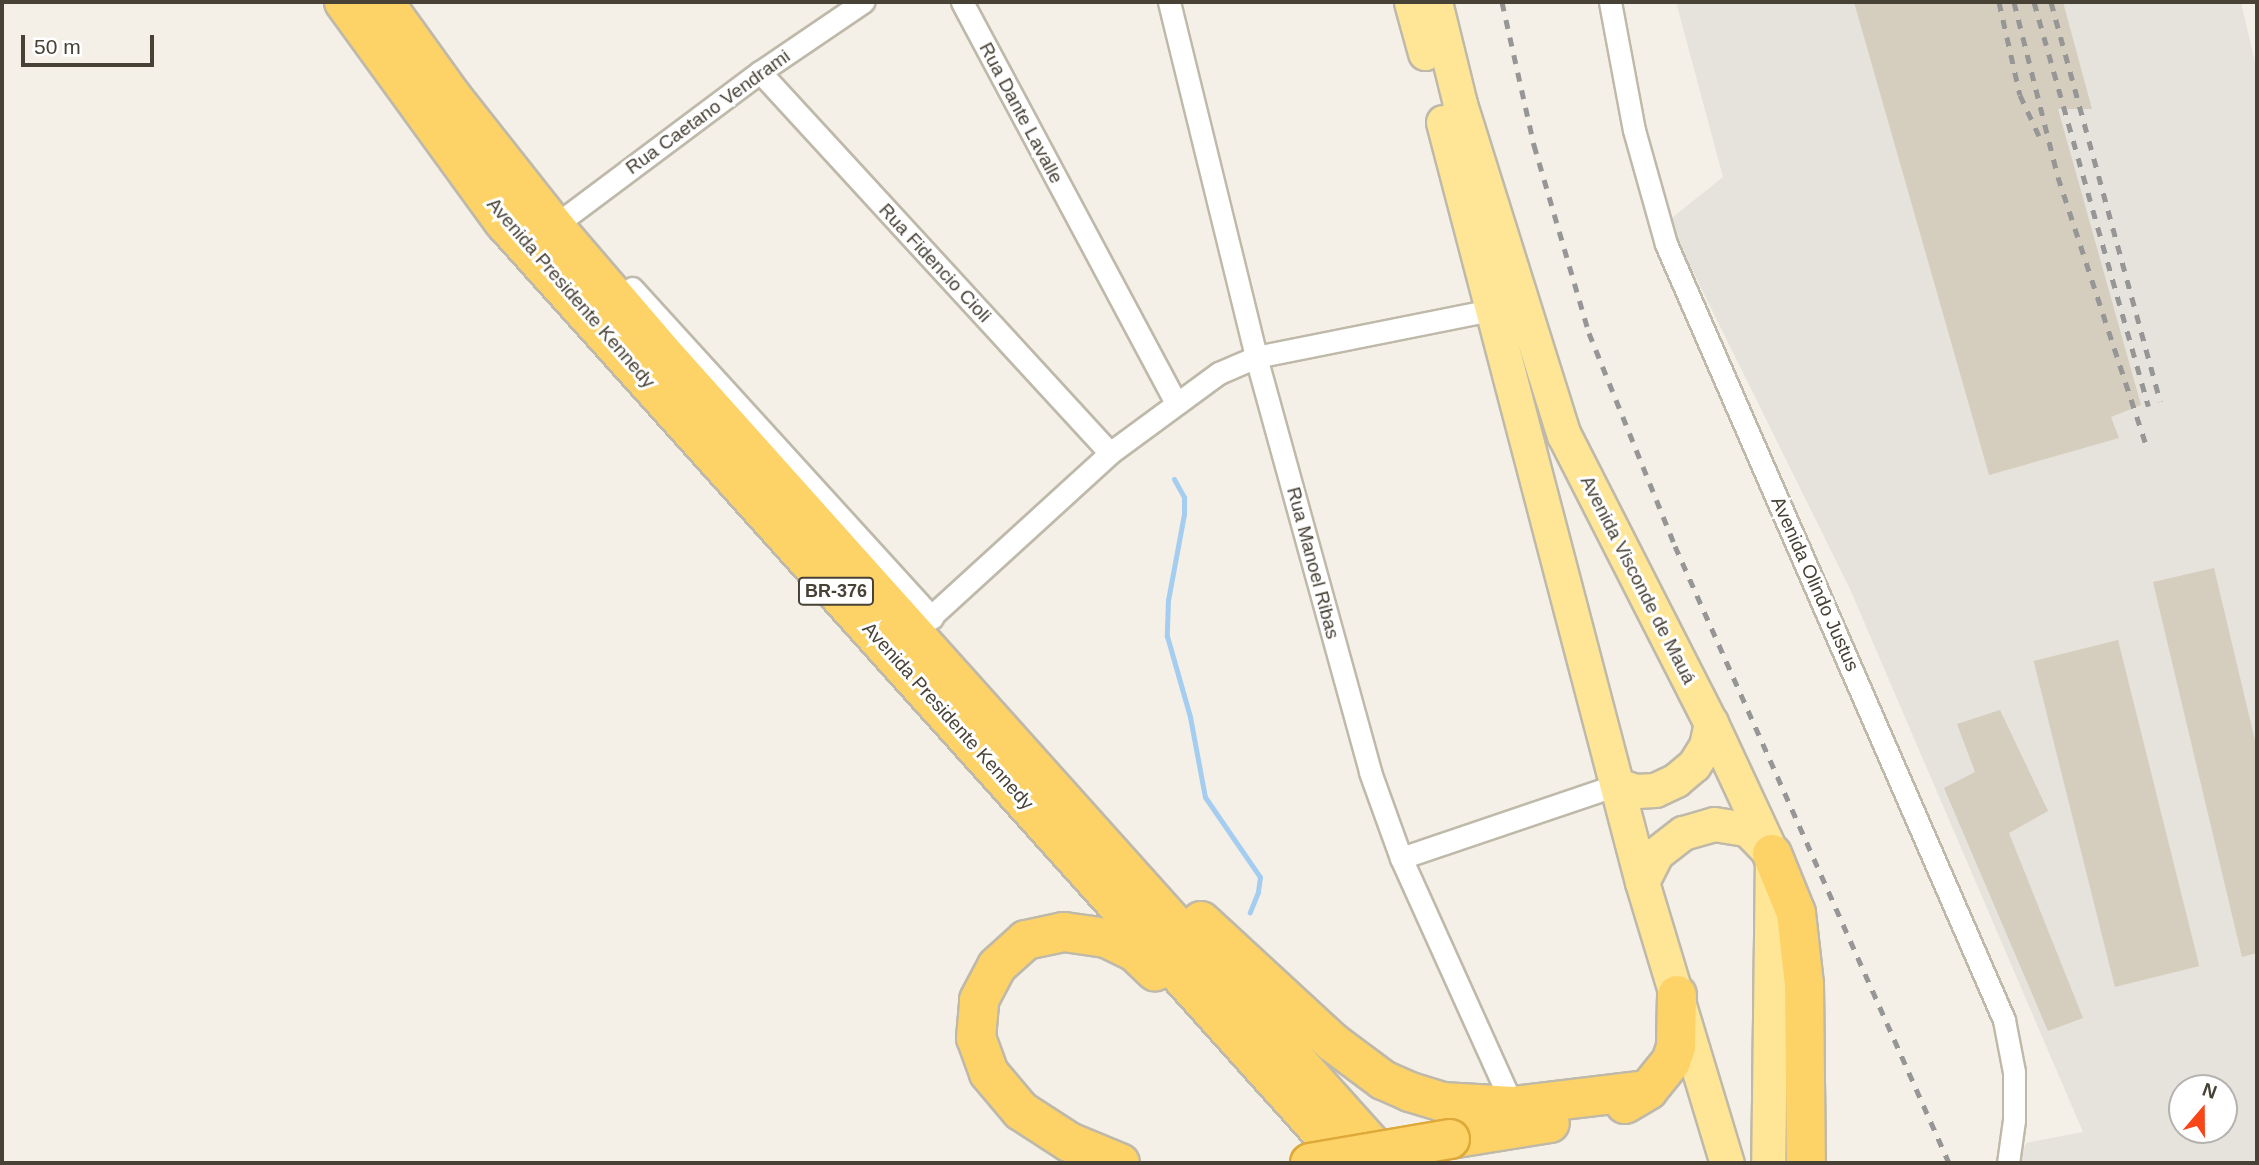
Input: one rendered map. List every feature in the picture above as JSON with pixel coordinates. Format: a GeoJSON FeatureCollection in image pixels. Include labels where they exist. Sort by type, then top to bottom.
{"type":"FeatureCollection","features":[{"type":"Feature","properties":{"kind":"highway","name":"Avenida Presidente Kennedy"},"geometry":{"type":"LineString","coordinates":[[344,2],[505,222],[1349,1163]]}},
{"type":"Feature","properties":{"kind":"highway","name":"Avenida Presidente Kennedy"},"geometry":{"type":"LineString","coordinates":[[384,2],[453,98],[561,220],[668,359],[922,626],[980,706],[1388,1163]]}},
{"type":"Feature","properties":{"kind":"highway"},"geometry":{"type":"LineString","coordinates":[[980,706],[1089,817],[1332,1042],[1383,1080],[1442,1102],[1513,1106],[1648,1090]]}},
{"type":"Feature","properties":{"kind":"highway"},"geometry":{"type":"LineString","coordinates":[[1772,854],[1796,913],[1804,984],[1808,1162]]}},
{"type":"Feature","properties":{"kind":"highway"},"geometry":{"type":"LineString","coordinates":[[1120,1163],[1069,1142],[1021,1111],[989,1073],[976,1038],[979,1000],[997,966],[1026,940],[1064,932],[1106,938],[1135,952],[1265,1072]]}},
{"type":"Feature","properties":{"kind":"highway"},"geometry":{"type":"LineString","coordinates":[[1310,1163],[1540,1126],[1621,1106],[1648,1090],[1671,1062],[1676,1047],[1677,995]]}},
{"type":"Feature","properties":{"kind":"main road","name":"Avenida Visconde de Mauá"},"geometry":{"type":"LineString","coordinates":[[1411,2],[1507,307],[1564,435],[1710,723],[1772,854],[1768,1163]]}},
{"type":"Feature","properties":{"kind":"main road","name":"Avenida Visconde de Mauá"},"geometry":{"type":"LineString","coordinates":[[1435,2],[1617,785],[1642,882],[1727,1163]]}},
{"type":"Feature","properties":{"kind":"main road"},"geometry":{"type":"LineString","coordinates":[[1617,785],[1636,791],[1655,790],[1676,780],[1694,765],[1706,746],[1710,723]]}},
{"type":"Feature","properties":{"kind":"main road"},"geometry":{"type":"LineString","coordinates":[[1642,882],[1657,853],[1683,832],[1714,824],[1747,829],[1772,854]]}},
{"type":"Feature","properties":{"kind":"street","name":"Rua Caetano Vendrami"},"geometry":{"type":"LineString","coordinates":[[561,220],[760,72],[863,2]]}},
{"type":"Feature","properties":{"kind":"street","name":"Rua Dante Lavalle"},"geometry":{"type":"LineString","coordinates":[[962,2],[1176,402]]}},
{"type":"Feature","properties":{"kind":"street","name":"Rua Manoel Ribas"},"geometry":{"type":"LineString","coordinates":[[1169,2],[1256,357],[1370,772],[1401,858],[1513,1106]]}},
{"type":"Feature","properties":{"kind":"street","name":"Avenida Olindo Justus"},"geometry":{"type":"LineString","coordinates":[[1610,2],[1634,130],[1667,244],[2004,1020],[2014,1072],[2014,1119],[2008,1163]]}},
{"type":"Feature","properties":{"kind":"street","name":"Rua Fidencio Cioli"},"geometry":{"type":"LineString","coordinates":[[760,72],[1110,453]]}},
{"type":"Feature","properties":{"kind":"street"},"geometry":{"type":"LineString","coordinates":[[922,626],[1110,453],[1219,373],[1256,357],[1507,307]]}},
{"type":"Feature","properties":{"kind":"street"},"geometry":{"type":"LineString","coordinates":[[1401,858],[1617,785]]}},
{"type":"Feature","properties":{"kind":"shaded area"},"geometry":{"type":"Polygon","coordinates":[[[1676,2],[2241,2],[2257,71],[2257,1163],[2018,1163],[2026,1143],[2083,1132],[1850,589],[1668,221],[1723,177],[1676,2]]]}},
{"type":"Feature","properties":{"kind":"building"},"geometry":{"type":"Polygon","coordinates":[[[1854,2],[2063,2],[2092,109],[2058,109],[2141,405],[2111,417],[2119,438],[1989,475],[1854,2]]]}},
{"type":"Feature","properties":{"kind":"building"},"geometry":{"type":"Polygon","coordinates":[[[2214,568],[2257,749],[2257,953],[2242,957],[2153,582],[2214,568]]]}},
{"type":"Feature","properties":{"kind":"building"},"geometry":{"type":"Polygon","coordinates":[[[2118,640],[2199,966],[2115,987],[2034,661],[2118,640]]]}},
{"type":"Feature","properties":{"kind":"building"},"geometry":{"type":"Polygon","coordinates":[[[2000,710],[2048,811],[2009,833],[2083,1018],[2048,1031],[1944,788],[1975,772],[1957,724],[2000,710]]]}},
{"type":"Feature","properties":{"kind":"waterway"},"geometry":{"type":"LineString","coordinates":[[1174,479],[1184,497],[1184,514],[1168,600],[1167,636],[1190,717],[1205,797],[1260,877],[1258,892],[1250,912]]}},
{"type":"Feature","properties":{"kind":"railway"},"geometry":{"type":"LineString","coordinates":[[1502,2],[1534,145],[1589,333],[1675,546],[1949,1163]]}},
{"type":"Feature","properties":{"kind":"railway"},"geometry":{"type":"LineString","coordinates":[[1999,2],[2020,95],[2039,136]]}},
{"type":"Feature","properties":{"kind":"railway"},"geometry":{"type":"LineString","coordinates":[[2014,2],[2058,177],[2146,444]]}},
{"type":"Feature","properties":{"kind":"railway"},"geometry":{"type":"LineString","coordinates":[[2034,2],[2148,406]]}},
{"type":"Feature","properties":{"kind":"railway"},"geometry":{"type":"LineString","coordinates":[[2051,2],[2160,401]]}}]}
